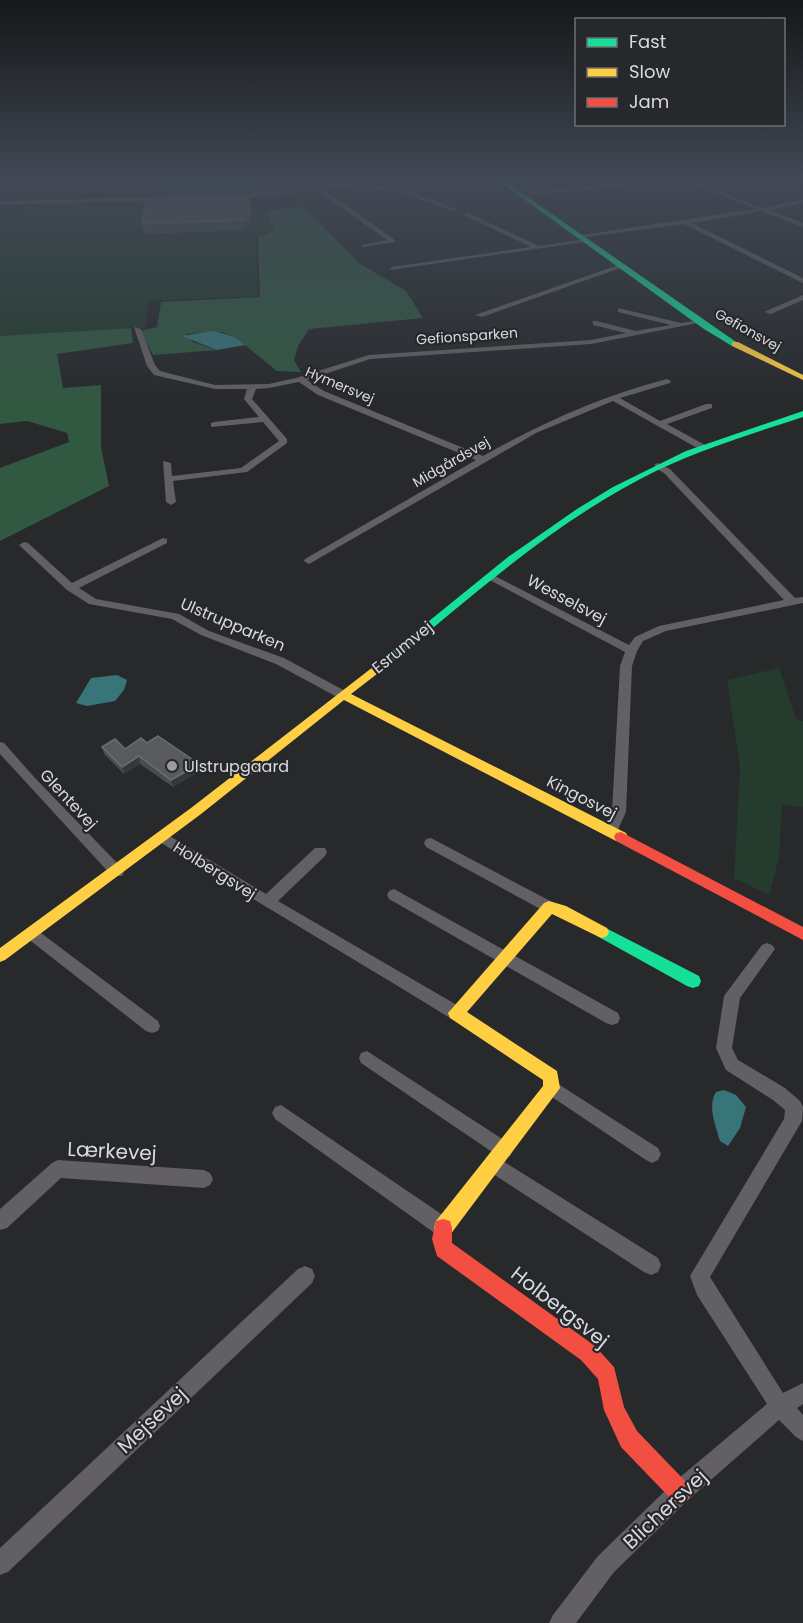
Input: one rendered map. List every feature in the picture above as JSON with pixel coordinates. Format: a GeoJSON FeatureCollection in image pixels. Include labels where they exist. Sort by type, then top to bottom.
{"type":"FeatureCollection","features":[{"type":"Feature","properties":{"kind":"main road","name":"Gefionsvej"},"geometry":{"type":"LineString","coordinates":[[610,258],[699,322],[741,348],[803,378]]}},
{"type":"Feature","properties":{"kind":"main road","name":"Esrumvej"},"geometry":{"type":"LineString","coordinates":[[0,956],[163,837],[489,577],[573,514],[658,466],[702,447],[803,414]]}},
{"type":"Feature","properties":{"kind":"main road","name":"Kingosvej"},"geometry":{"type":"LineString","coordinates":[[343,695],[611,830],[803,934]]}},
{"type":"Feature","properties":{"kind":"main road"},"geometry":{"type":"LineString","coordinates":[[456,1013],[549,907],[561,910],[693,981]]}},
{"type":"Feature","properties":{"kind":"main road","name":"Holbergsvej"},"geometry":{"type":"LineString","coordinates":[[456,1013],[551,1076],[552,1088]]}},
{"type":"Feature","properties":{"kind":"main road"},"geometry":{"type":"LineString","coordinates":[[443,1227],[552,1088]]}},
{"type":"Feature","properties":{"kind":"main road","name":"Holbergsvej"},"geometry":{"type":"LineString","coordinates":[[443,1227],[441,1239],[444,1249],[588,1353],[607,1374],[614,1410],[629,1439],[680,1492]]}},
{"type":"Feature","properties":{"kind":"street"},"geometry":{"type":"LineString","coordinates":[[392,269],[471,258]]}},
{"type":"Feature","properties":{"kind":"street"},"geometry":{"type":"LineString","coordinates":[[756,258],[803,281]]}},
{"type":"Feature","properties":{"kind":"street"},"geometry":{"type":"LineString","coordinates":[[479,315],[621,266]]}},
{"type":"Feature","properties":{"kind":"street"},"geometry":{"type":"LineString","coordinates":[[768,312],[803,297]]}},
{"type":"Feature","properties":{"kind":"street"},"geometry":{"type":"LineString","coordinates":[[621,310],[645,314],[682,326]]}},
{"type":"Feature","properties":{"kind":"street","name":"Gefionsparken"},"geometry":{"type":"LineString","coordinates":[[300,379],[369,357],[591,342],[699,322]]}},
{"type":"Feature","properties":{"kind":"street","name":"Gefionsparken"},"geometry":{"type":"LineString","coordinates":[[596,323],[638,335]]}},
{"type":"Feature","properties":{"kind":"street","name":"Hymersvej"},"geometry":{"type":"LineString","coordinates":[[136,329],[152,368],[157,373],[215,387],[252,387],[283,384],[300,379],[321,393],[482,459]]}},
{"type":"Feature","properties":{"kind":"street","name":"Midgårdsvej"},"geometry":{"type":"LineString","coordinates":[[309,561],[533,431],[613,398],[667,381]]}},
{"type":"Feature","properties":{"kind":"street"},"geometry":{"type":"LineString","coordinates":[[168,479],[244,470],[284,441],[248,399],[252,387]]}},
{"type":"Feature","properties":{"kind":"street"},"geometry":{"type":"LineString","coordinates":[[613,398],[702,447]]}},
{"type":"Feature","properties":{"kind":"street"},"geometry":{"type":"LineString","coordinates":[[659,424],[709,406]]}},
{"type":"Feature","properties":{"kind":"street"},"geometry":{"type":"LineString","coordinates":[[214,425],[266,419]]}},
{"type":"Feature","properties":{"kind":"street"},"geometry":{"type":"LineString","coordinates":[[166,463],[171,502]]}},
{"type":"Feature","properties":{"kind":"street"},"geometry":{"type":"LineString","coordinates":[[658,466],[667,471],[798,601]]}},
{"type":"Feature","properties":{"kind":"street"},"geometry":{"type":"LineString","coordinates":[[72,588],[163,541]]}},
{"type":"Feature","properties":{"kind":"street","name":"Ulstrupparken"},"geometry":{"type":"LineString","coordinates":[[24,545],[72,588],[93,602],[175,616],[205,633],[280,661],[343,695]]}},
{"type":"Feature","properties":{"kind":"street","name":"Wesselsvej"},"geometry":{"type":"LineString","coordinates":[[489,577],[631,651]]}},
{"type":"Feature","properties":{"kind":"street"},"geometry":{"type":"LineString","coordinates":[[611,830],[619,812],[626,666],[631,651],[639,639],[663,628],[798,601]]}},
{"type":"Feature","properties":{"kind":"street","name":"Glentevej"},"geometry":{"type":"LineString","coordinates":[[0,746],[30,781],[117,872]]}},
{"type":"Feature","properties":{"kind":"street","name":"Holbergsvej"},"geometry":{"type":"LineString","coordinates":[[163,837],[267,902],[360,954],[456,1013]]}},
{"type":"Feature","properties":{"kind":"street"},"geometry":{"type":"LineString","coordinates":[[430,843],[549,907]]}},
{"type":"Feature","properties":{"kind":"street","name":"Holbergsvej"},"geometry":{"type":"LineString","coordinates":[[267,902],[320,852]]}},
{"type":"Feature","properties":{"kind":"street"},"geometry":{"type":"LineString","coordinates":[[394,895],[612,1018]]}},
{"type":"Feature","properties":{"kind":"street"},"geometry":{"type":"LineString","coordinates":[[32,934],[152,1026]]}},
{"type":"Feature","properties":{"kind":"street"},"geometry":{"type":"LineString","coordinates":[[767,949],[732,996],[724,1048],[732,1065],[779,1094],[794,1107],[793,1121],[700,1276],[704,1288],[780,1406],[803,1430]]}},
{"type":"Feature","properties":{"kind":"street"},"geometry":{"type":"LineString","coordinates":[[367,1058],[498,1157],[651,1265]]}},
{"type":"Feature","properties":{"kind":"street","name":"Holbergsvej"},"geometry":{"type":"LineString","coordinates":[[552,1088],[652,1154]]}},
{"type":"Feature","properties":{"kind":"street"},"geometry":{"type":"LineString","coordinates":[[280,1113],[443,1227]]}},
{"type":"Feature","properties":{"kind":"street","name":"Lærkevej"},"geometry":{"type":"LineString","coordinates":[[0,1221],[58,1169],[204,1179]]}},
{"type":"Feature","properties":{"kind":"street","name":"Mejsevej"},"geometry":{"type":"LineString","coordinates":[[0,1564],[305,1276]]}},
{"type":"Feature","properties":{"kind":"street","name":"Blichersvej"},"geometry":{"type":"LineString","coordinates":[[561,1623],[606,1564],[680,1492],[780,1406],[803,1392]]}},
{"type":"Feature","properties":{"kind":"green space"},"geometry":{"type":"Polygon","coordinates":[[[0,258],[256,258],[257,296],[149,301],[146,327],[0,336],[0,258]]]}},
{"type":"Feature","properties":{"kind":"green space"},"geometry":{"type":"Polygon","coordinates":[[[259,258],[354,258],[406,291],[423,318],[309,329],[298,346],[294,360],[301,372],[277,371],[235,337],[222,332],[186,334],[193,342],[217,350],[153,355],[141,331],[157,327],[161,302],[260,297],[259,258]]]}},
{"type":"Feature","properties":{"kind":"green space"},"geometry":{"type":"Polygon","coordinates":[[[131,328],[133,343],[57,354],[63,388],[101,385],[101,447],[109,486],[0,541],[0,468],[69,442],[67,433],[27,421],[0,424],[0,336],[131,328]]]}},
{"type":"Feature","properties":{"kind":"green space"},"geometry":{"type":"Polygon","coordinates":[[[779,668],[796,719],[803,721],[803,807],[782,805],[779,858],[769,895],[734,878],[740,767],[727,680],[779,668]]]}},
{"type":"Feature","properties":{"kind":"water"},"geometry":{"type":"Polygon","coordinates":[[[214,331],[235,337],[245,345],[217,350],[182,336],[214,331]]]}},
{"type":"Feature","properties":{"kind":"water"},"geometry":{"type":"Polygon","coordinates":[[[117,675],[127,680],[124,690],[115,701],[87,706],[76,703],[91,678],[117,675]]]}},
{"type":"Feature","properties":{"kind":"water"},"geometry":{"type":"Polygon","coordinates":[[[724,1090],[736,1095],[746,1107],[740,1128],[728,1146],[720,1141],[712,1110],[716,1092],[724,1090]]]}},
{"type":"Feature","properties":{"kind":"building","name":"Ulstrupgaard"},"geometry":{"type":"Polygon","coordinates":[[[158,736],[199,764],[171,780],[139,756],[122,767],[102,747],[115,739],[125,749],[141,738],[147,743],[158,736]]]}},
{"type":"Feature","properties":{"kind":"traffic: fast"},"geometry":{"type":"LineString","coordinates":[[610,258],[707,327],[735,344]]}},
{"type":"Feature","properties":{"kind":"traffic: fast"},"geometry":{"type":"LineString","coordinates":[[382,664],[512,559],[580,511],[616,489],[690,453],[803,414]]}},
{"type":"Feature","properties":{"kind":"traffic: fast"},"geometry":{"type":"LineString","coordinates":[[602,932],[693,981]]}},
{"type":"Feature","properties":{"kind":"traffic: slow"},"geometry":{"type":"LineString","coordinates":[[735,344],[803,378]]}},
{"type":"Feature","properties":{"kind":"traffic: slow"},"geometry":{"type":"LineString","coordinates":[[0,956],[196,811],[382,664]]}},
{"type":"Feature","properties":{"kind":"traffic: slow"},"geometry":{"type":"LineString","coordinates":[[343,695],[621,837]]}},
{"type":"Feature","properties":{"kind":"traffic: slow"},"geometry":{"type":"LineString","coordinates":[[443,1228],[552,1088],[551,1076],[456,1013],[549,907],[561,910],[602,932]]}},
{"type":"Feature","properties":{"kind":"traffic: jam"},"geometry":{"type":"LineString","coordinates":[[621,837],[803,934]]}},
{"type":"Feature","properties":{"kind":"traffic: jam"},"geometry":{"type":"LineString","coordinates":[[443,1228],[441,1239],[444,1249],[588,1353],[607,1374],[614,1410],[629,1439],[680,1492]]}},
{"type":"Feature","properties":{"kind":"place","name":"Ulstrupgaard"},"geometry":{"type":"Point","coordinates":[172,766]}}]}
